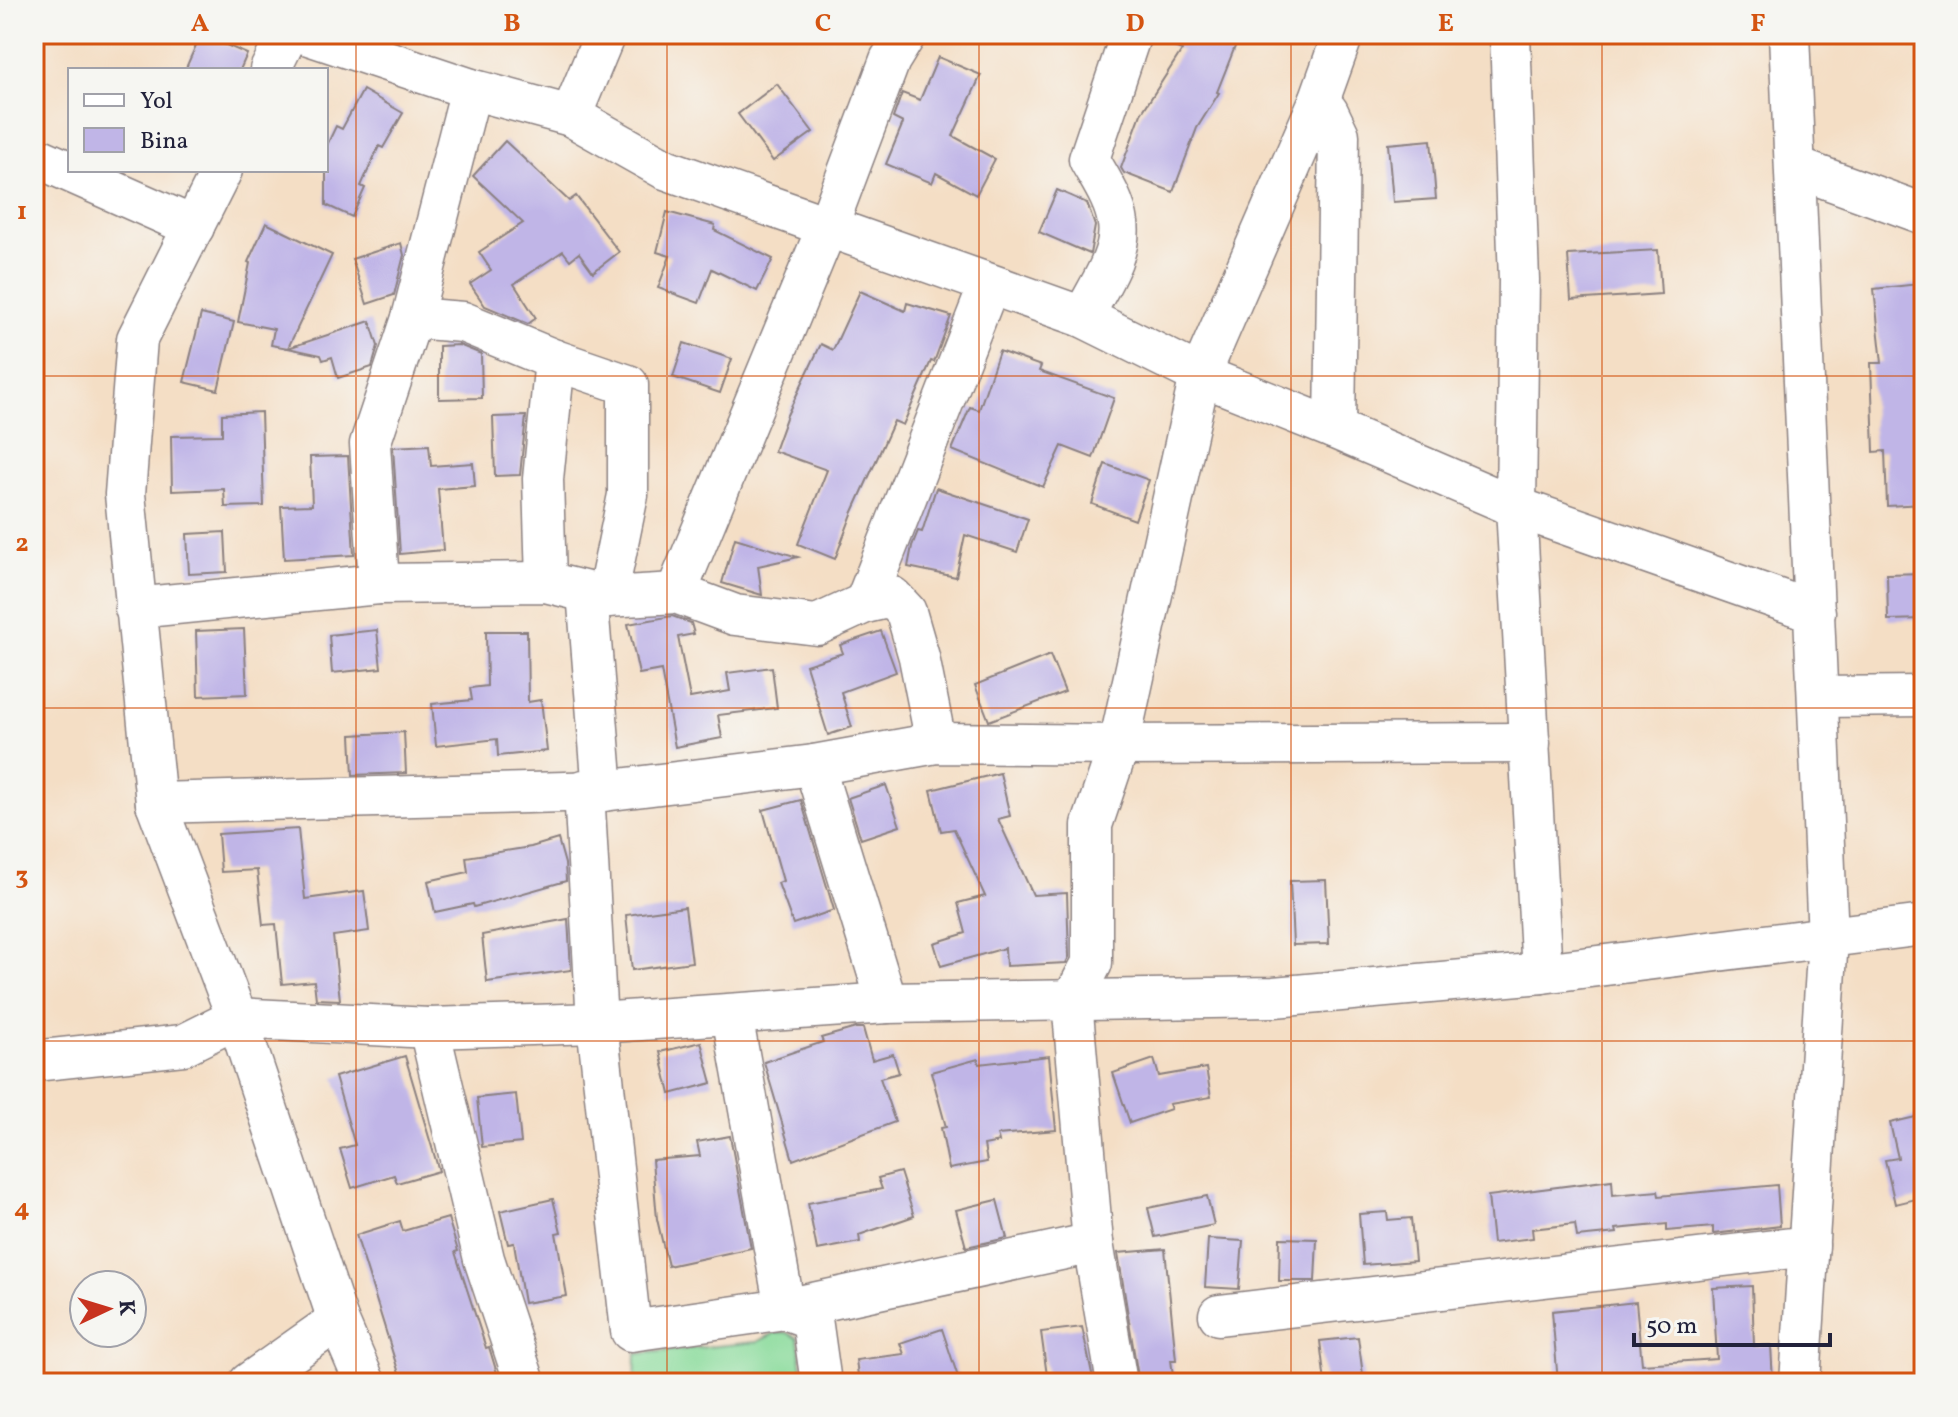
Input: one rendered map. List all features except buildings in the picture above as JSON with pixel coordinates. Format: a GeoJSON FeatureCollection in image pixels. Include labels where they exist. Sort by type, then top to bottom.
{"type":"FeatureCollection","features":[{"type":"Feature","properties":{"kind":"street"},"geometry":{"type":"LineString","coordinates":[[271,68],[288,34]]}},
{"type":"Feature","properties":{"kind":"street"},"geometry":{"type":"LineString","coordinates":[[306,34],[471,89],[571,116],[665,169],[1083,317],[1200,375],[1516,507],[1815,612]]}},
{"type":"Feature","properties":{"kind":"street"},"geometry":{"type":"LineString","coordinates":[[571,116],[605,34]]}},
{"type":"Feature","properties":{"kind":"street"},"geometry":{"type":"LineString","coordinates":[[676,593],[828,225],[890,60],[906,34]]}},
{"type":"Feature","properties":{"kind":"street"},"geometry":{"type":"LineString","coordinates":[[1083,317],[1114,254],[1119,224],[1109,194],[1089,159],[1131,34]]}},
{"type":"Feature","properties":{"kind":"street"},"geometry":{"type":"LineString","coordinates":[[1117,1383],[1093,1243],[1072,1001],[1092,963],[1092,825],[1119,745],[1200,375],[1319,101],[1343,34]]}},
{"type":"Feature","properties":{"kind":"street"},"geometry":{"type":"LineString","coordinates":[[1789,34],[1828,938],[1800,1383]]}},
{"type":"Feature","properties":{"kind":"street"},"geometry":{"type":"LineString","coordinates":[[1504,36],[1519,280],[1516,507],[1542,973]]}},
{"type":"Feature","properties":{"kind":"street"},"geometry":{"type":"LineString","coordinates":[[379,584],[370,444],[412,318],[471,89]]}},
{"type":"Feature","properties":{"kind":"street"},"geometry":{"type":"LineString","coordinates":[[1319,101],[1339,135],[1335,429]]}},
{"type":"Feature","properties":{"kind":"street"},"geometry":{"type":"LineString","coordinates":[[34,156],[68,171]]}},
{"type":"Feature","properties":{"kind":"street"},"geometry":{"type":"LineString","coordinates":[[1797,168],[1924,214]]}},
{"type":"Feature","properties":{"kind":"street"},"geometry":{"type":"LineString","coordinates":[[70,172],[194,227]]}},
{"type":"Feature","properties":{"kind":"street"},"geometry":{"type":"LineString","coordinates":[[221,172],[137,339],[125,494],[156,803],[237,1018],[338,1320],[365,1383]]}},
{"type":"Feature","properties":{"kind":"street"},"geometry":{"type":"LineString","coordinates":[[865,603],[989,285]]}},
{"type":"Feature","properties":{"kind":"street"},"geometry":{"type":"LineString","coordinates":[[412,318],[463,322],[555,360],[628,385],[628,495],[597,594],[594,790],[597,1023],[631,1331],[785,1309],[1093,1243]]}},
{"type":"Feature","properties":{"kind":"street"},"geometry":{"type":"LineString","coordinates":[[546,582],[543,479],[555,360]]}},
{"type":"Feature","properties":{"kind":"street"},"geometry":{"type":"LineString","coordinates":[[135,608],[379,584],[546,582],[597,594],[676,593],[735,615],[817,625],[865,603],[892,597],[906,612],[919,657],[936,743]]}},
{"type":"Feature","properties":{"kind":"street"},"geometry":{"type":"LineString","coordinates":[[1818,697],[1924,696]]}},
{"type":"Feature","properties":{"kind":"street"},"geometry":{"type":"LineString","coordinates":[[156,803],[594,790],[814,765],[936,743],[1530,743]]}},
{"type":"Feature","properties":{"kind":"street"},"geometry":{"type":"LineString","coordinates":[[814,765],[887,1003]]}},
{"type":"Feature","properties":{"kind":"street"},"geometry":{"type":"LineString","coordinates":[[34,1061],[183,1045],[237,1018],[429,1028],[597,1023],[887,1003],[1274,997],[1542,973],[1924,925]]}},
{"type":"Feature","properties":{"kind":"street"},"geometry":{"type":"LineString","coordinates":[[732,1015],[785,1309]]}},
{"type":"Feature","properties":{"kind":"street"},"geometry":{"type":"LineString","coordinates":[[429,1028],[484,1259],[525,1383]]}},
{"type":"Feature","properties":{"kind":"street"},"geometry":{"type":"LineString","coordinates":[[1219,1315],[1809,1246]]}},
{"type":"Feature","properties":{"kind":"street"},"geometry":{"type":"LineString","coordinates":[[785,1309],[812,1319],[821,1383]]}},
{"type":"Feature","properties":{"kind":"street"},"geometry":{"type":"LineString","coordinates":[[249,1383],[338,1320]]}},
{"type":"Feature","properties":{"kind":"green space"},"geometry":{"type":"Polygon","coordinates":[[[786,1332],[798,1338],[804,1383],[635,1383],[636,1354],[757,1342],[775,1333],[786,1332]]]}}]}
